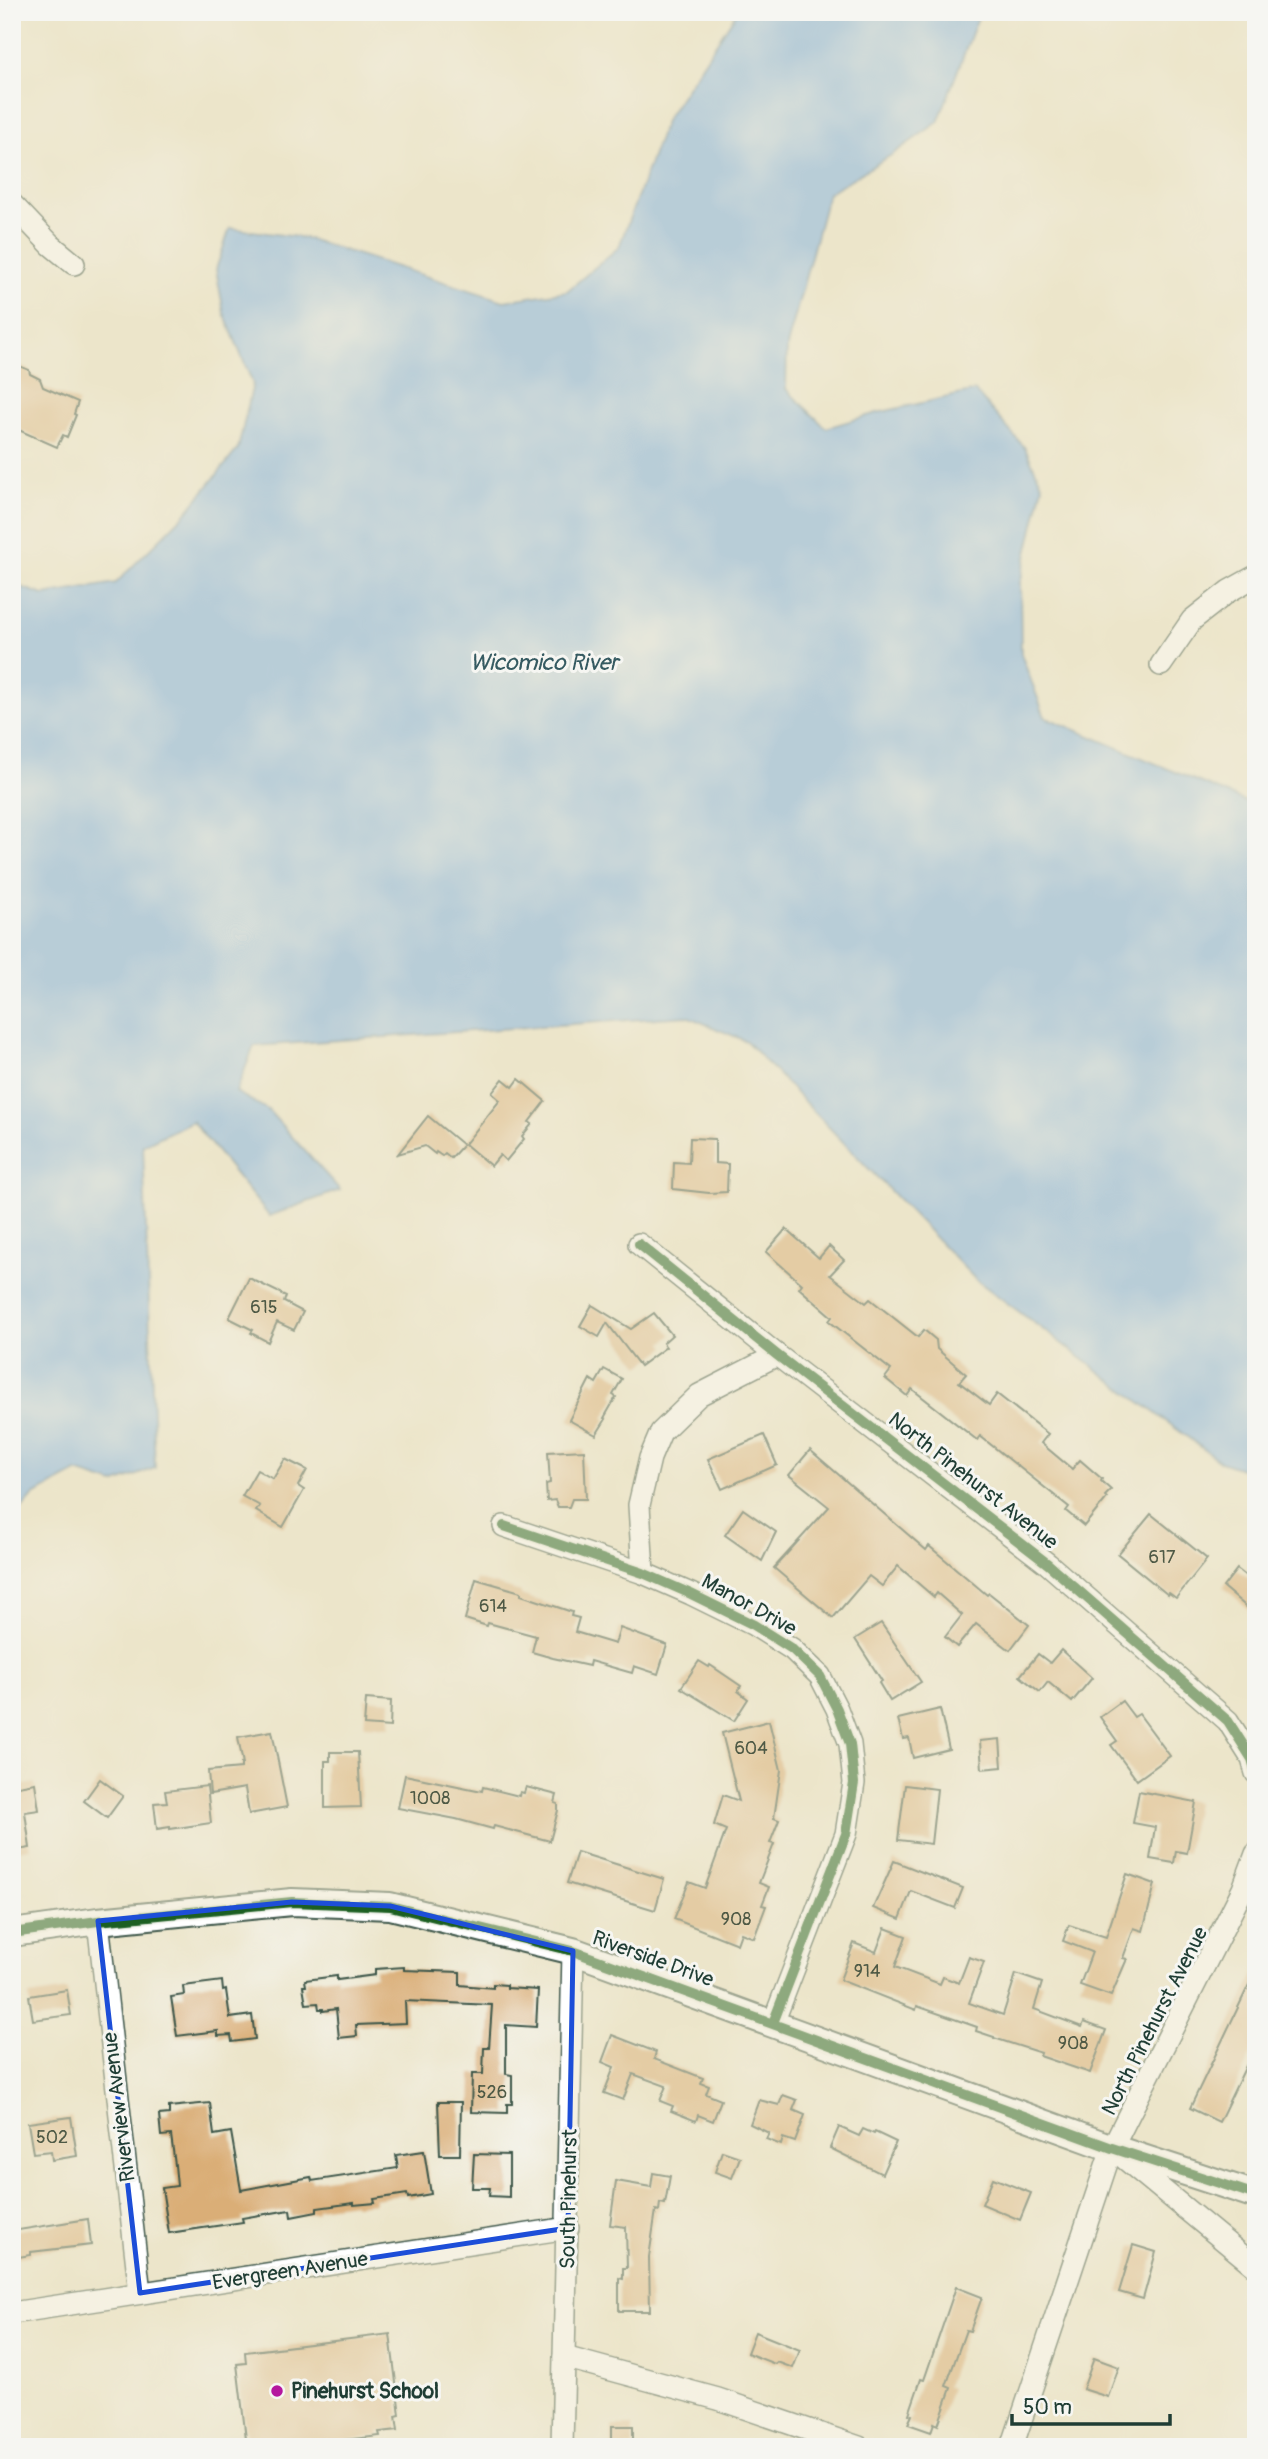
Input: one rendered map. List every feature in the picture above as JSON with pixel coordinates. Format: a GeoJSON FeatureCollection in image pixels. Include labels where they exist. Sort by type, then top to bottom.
{"type":"FeatureCollection","features":[{"type":"Feature","properties":{"kind":"street"},"geometry":{"type":"LineString","coordinates":[[12,204],[51,245],[74,264]]}},
{"type":"Feature","properties":{"kind":"street"},"geometry":{"type":"LineString","coordinates":[[1161,665],[1192,620],[1229,591],[1256,576]]}},
{"type":"Feature","properties":{"kind":"street","name":"North Pinehurst Avenue"},"geometry":{"type":"LineString","coordinates":[[639,1244],[777,1355],[1048,1564],[1228,1721],[1252,1759],[1256,1773]]}},
{"type":"Feature","properties":{"kind":"street"},"geometry":{"type":"LineString","coordinates":[[643,1573],[639,1505],[650,1458],[661,1432],[699,1395],[777,1355]]}},
{"type":"Feature","properties":{"kind":"street","name":"Manor Drive"},"geometry":{"type":"LineString","coordinates":[[503,1526],[643,1573],[754,1625],[792,1649],[820,1676],[837,1709],[850,1744],[854,1783],[846,1835],[773,2023]]}},
{"type":"Feature","properties":{"kind":"street","name":"North Pinehurst Avenue"},"geometry":{"type":"LineString","coordinates":[[1012,2447],[1112,2148],[1243,1889],[1256,1854]]}},
{"type":"Feature","properties":{"kind":"street","name":"Riverside Drive"},"geometry":{"type":"LineString","coordinates":[[12,1933],[97,1921],[292,1902],[390,1906],[573,1951],[1112,2148],[1256,2195]]}},
{"type":"Feature","properties":{"kind":"street","name":"Riverview Avenue"},"geometry":{"type":"LineString","coordinates":[[97,1921],[140,2293]]}},
{"type":"Feature","properties":{"kind":"street","name":"South Pinehurst"},"geometry":{"type":"LineString","coordinates":[[562,2447],[573,1951]]}},
{"type":"Feature","properties":{"kind":"street"},"geometry":{"type":"LineString","coordinates":[[1112,2148],[1256,2267]]}},
{"type":"Feature","properties":{"kind":"street","name":"Evergreen Avenue"},"geometry":{"type":"LineString","coordinates":[[12,2313],[568,2228]]}},
{"type":"Feature","properties":{"kind":"street"},"geometry":{"type":"LineString","coordinates":[[564,2357],[718,2399],[859,2447]]}},
{"type":"Feature","properties":{"kind":"highlighted area"},"geometry":{"type":"Polygon","coordinates":[[[292,1902],[390,1906],[573,1951],[568,2228],[140,2293],[98,1921],[292,1902]]]}},
{"type":"Feature","properties":{"kind":"water","name":"Wicomico River"},"geometry":{"type":"Polygon","coordinates":[[[737,12],[980,12],[938,122],[893,154],[828,193],[787,346],[786,389],[826,428],[877,413],[975,391],[1025,448],[1043,486],[1020,583],[1021,654],[1045,717],[1256,806],[1256,1474],[1221,1462],[975,1279],[746,1041],[687,1016],[254,1046],[236,1092],[268,1110],[340,1190],[269,1216],[192,1121],[143,1145],[155,1468],[114,1484],[77,1472],[34,1495],[12,1520],[12,584],[44,595],[116,583],[185,514],[238,449],[253,384],[224,313],[216,269],[230,228],[305,238],[504,301],[567,291],[619,247],[666,119],[737,12]]]}},
{"type":"Feature","properties":{"kind":"building"},"geometry":{"type":"Polygon","coordinates":[[[12,363],[29,370],[30,374],[40,379],[43,387],[78,402],[67,437],[63,435],[57,447],[12,427],[12,363]]]}},
{"type":"Feature","properties":{"kind":"building"},"geometry":{"type":"Polygon","coordinates":[[[503,1079],[513,1087],[519,1079],[545,1101],[529,1122],[532,1124],[522,1136],[524,1139],[506,1161],[500,1155],[491,1166],[465,1144],[500,1100],[492,1093],[503,1079]]]}},
{"type":"Feature","properties":{"kind":"building"},"geometry":{"type":"Polygon","coordinates":[[[428,1116],[463,1145],[451,1158],[445,1153],[442,1156],[436,1152],[435,1154],[425,1146],[398,1154],[428,1116]]]}},
{"type":"Feature","properties":{"kind":"building"},"geometry":{"type":"Polygon","coordinates":[[[690,1138],[715,1139],[715,1163],[728,1164],[727,1192],[673,1189],[674,1162],[689,1163],[690,1138]]]}},
{"type":"Feature","properties":{"kind":"building"},"geometry":{"type":"Polygon","coordinates":[[[786,1229],[819,1258],[829,1246],[844,1260],[830,1275],[866,1303],[870,1299],[918,1337],[924,1330],[936,1340],[937,1349],[966,1374],[959,1382],[989,1405],[997,1394],[1048,1434],[1041,1443],[1072,1469],[1080,1460],[1102,1479],[1111,1490],[1084,1526],[1066,1511],[1069,1507],[980,1436],[977,1440],[912,1389],[907,1396],[885,1378],[891,1370],[829,1321],[832,1317],[799,1288],[802,1284],[766,1252],[786,1229]]]}},
{"type":"Feature","properties":{"kind":"building"},"geometry":{"type":"Polygon","coordinates":[[[249,1278],[286,1296],[284,1302],[303,1312],[294,1330],[277,1322],[268,1342],[251,1333],[253,1330],[229,1318],[249,1278]]]}},
{"type":"Feature","properties":{"kind":"building"},"geometry":{"type":"Polygon","coordinates":[[[592,1305],[631,1329],[654,1313],[672,1335],[663,1343],[666,1347],[640,1366],[607,1323],[599,1337],[580,1326],[592,1305]]]}},
{"type":"Feature","properties":{"kind":"building"},"geometry":{"type":"Polygon","coordinates":[[[604,1369],[622,1379],[613,1395],[616,1397],[604,1418],[606,1419],[596,1435],[569,1420],[590,1379],[596,1383],[604,1369]]]}},
{"type":"Feature","properties":{"kind":"building"},"geometry":{"type":"Polygon","coordinates":[[[764,1435],[777,1465],[722,1489],[708,1459],[764,1435]]]}},
{"type":"Feature","properties":{"kind":"building"},"geometry":{"type":"Polygon","coordinates":[[[584,1450],[586,1499],[572,1499],[569,1507],[558,1507],[555,1500],[547,1501],[546,1484],[550,1483],[548,1452],[584,1450]]]}},
{"type":"Feature","properties":{"kind":"building"},"geometry":{"type":"Polygon","coordinates":[[[810,1450],[926,1550],[929,1546],[987,1595],[989,1593],[1029,1625],[1010,1650],[976,1624],[957,1647],[945,1637],[962,1615],[937,1593],[934,1597],[898,1566],[882,1586],[869,1576],[833,1618],[774,1568],[829,1507],[789,1475],[810,1450]]]}},
{"type":"Feature","properties":{"kind":"building"},"geometry":{"type":"Polygon","coordinates":[[[285,1459],[307,1470],[298,1486],[304,1490],[283,1527],[256,1511],[260,1506],[242,1496],[257,1470],[273,1479],[285,1459]]]}},
{"type":"Feature","properties":{"kind":"building"},"geometry":{"type":"Polygon","coordinates":[[[743,1509],[776,1532],[762,1561],[725,1535],[743,1509]]]}},
{"type":"Feature","properties":{"kind":"building"},"geometry":{"type":"Polygon","coordinates":[[[1151,1514],[1207,1559],[1176,1598],[1169,1593],[1168,1595],[1118,1554],[1151,1514]]]}},
{"type":"Feature","properties":{"kind":"building"},"geometry":{"type":"Polygon","coordinates":[[[1237,1569],[1256,1584],[1256,1615],[1223,1587],[1237,1569]]]}},
{"type":"Feature","properties":{"kind":"building"},"geometry":{"type":"Polygon","coordinates":[[[476,1579],[521,1592],[521,1595],[572,1612],[571,1616],[579,1618],[575,1632],[615,1644],[620,1628],[667,1645],[658,1674],[634,1666],[632,1673],[590,1661],[589,1666],[553,1658],[532,1652],[536,1636],[465,1619],[476,1579]]]}},
{"type":"Feature","properties":{"kind":"building"},"geometry":{"type":"Polygon","coordinates":[[[881,1623],[921,1682],[890,1701],[879,1683],[882,1681],[855,1639],[881,1623]]]}},
{"type":"Feature","properties":{"kind":"building"},"geometry":{"type":"Polygon","coordinates":[[[1061,1650],[1092,1678],[1072,1702],[1048,1682],[1040,1692],[1020,1676],[1038,1654],[1050,1663],[1061,1650]]]}},
{"type":"Feature","properties":{"kind":"building"},"geometry":{"type":"Polygon","coordinates":[[[699,1661],[709,1667],[710,1665],[741,1686],[738,1691],[748,1699],[734,1721],[681,1688],[699,1661]]]}},
{"type":"Feature","properties":{"kind":"building"},"geometry":{"type":"Polygon","coordinates":[[[366,1699],[391,1701],[390,1727],[364,1725],[366,1699]]]}},
{"type":"Feature","properties":{"kind":"building"},"geometry":{"type":"Polygon","coordinates":[[[1122,1701],[1134,1717],[1139,1714],[1170,1756],[1137,1780],[1111,1745],[1117,1741],[1100,1717],[1122,1701]]]}},
{"type":"Feature","properties":{"kind":"building"},"geometry":{"type":"Polygon","coordinates":[[[940,1709],[949,1749],[913,1758],[909,1738],[903,1739],[898,1719],[940,1709]]]}},
{"type":"Feature","properties":{"kind":"building"},"geometry":{"type":"Polygon","coordinates":[[[769,1721],[781,1770],[774,1818],[779,1820],[770,1843],[774,1844],[759,1883],[769,1887],[762,1905],[766,1906],[754,1938],[741,1933],[737,1944],[674,1919],[689,1882],[705,1888],[726,1830],[714,1825],[723,1795],[739,1801],[722,1733],[769,1721]]]}},
{"type":"Feature","properties":{"kind":"building"},"geometry":{"type":"Polygon","coordinates":[[[272,1731],[287,1807],[249,1814],[245,1788],[210,1794],[208,1771],[241,1768],[243,1764],[238,1737],[272,1731]]]}},
{"type":"Feature","properties":{"kind":"building"},"geometry":{"type":"Polygon","coordinates":[[[1000,1739],[1002,1767],[982,1769],[980,1741],[1000,1739]]]}},
{"type":"Feature","properties":{"kind":"building"},"geometry":{"type":"Polygon","coordinates":[[[330,1752],[358,1752],[361,1807],[325,1808],[325,1761],[330,1761],[330,1752]]]}},
{"type":"Feature","properties":{"kind":"building"},"geometry":{"type":"Polygon","coordinates":[[[405,1775],[482,1791],[483,1787],[519,1796],[520,1792],[524,1793],[526,1787],[557,1795],[555,1803],[558,1804],[558,1810],[550,1841],[494,1826],[493,1829],[398,1808],[405,1775]]]}},
{"type":"Feature","properties":{"kind":"building"},"geometry":{"type":"Polygon","coordinates":[[[100,1779],[123,1796],[107,1818],[84,1801],[100,1779]]]}},
{"type":"Feature","properties":{"kind":"building"},"geometry":{"type":"Polygon","coordinates":[[[35,1783],[39,1810],[25,1812],[30,1848],[12,1851],[12,1787],[35,1783]]]}},
{"type":"Feature","properties":{"kind":"building"},"geometry":{"type":"Polygon","coordinates":[[[905,1785],[937,1789],[931,1844],[898,1840],[905,1785]]]}},
{"type":"Feature","properties":{"kind":"building"},"geometry":{"type":"Polygon","coordinates":[[[207,1786],[211,1823],[157,1829],[154,1803],[167,1802],[165,1791],[207,1786]]]}},
{"type":"Feature","properties":{"kind":"building"},"geometry":{"type":"Polygon","coordinates":[[[1139,1791],[1196,1802],[1187,1853],[1176,1851],[1174,1863],[1150,1859],[1155,1827],[1133,1823],[1139,1791]]]}},
{"type":"Feature","properties":{"kind":"building"},"geometry":{"type":"Polygon","coordinates":[[[577,1852],[664,1879],[655,1910],[567,1883],[577,1852]]]}},
{"type":"Feature","properties":{"kind":"building"},"geometry":{"type":"Polygon","coordinates":[[[894,1861],[963,1888],[955,1908],[911,1891],[900,1919],[873,1908],[894,1861]]]}},
{"type":"Feature","properties":{"kind":"building"},"geometry":{"type":"Polygon","coordinates":[[[1127,1874],[1155,1884],[1143,1931],[1134,1928],[1123,1958],[1127,1959],[1111,1996],[1080,1985],[1092,1952],[1063,1941],[1069,1925],[1106,1937],[1127,1874]]]}},
{"type":"Feature","properties":{"kind":"building"},"geometry":{"type":"Polygon","coordinates":[[[885,1928],[906,1936],[895,1967],[940,1984],[943,1977],[959,1983],[969,1957],[984,1962],[969,2003],[1003,2015],[1016,1974],[1042,1983],[1034,2009],[1082,2027],[1084,2022],[1106,2030],[1090,2073],[976,2031],[977,2027],[917,2006],[916,2010],[840,1980],[854,1943],[876,1952],[885,1928]]]}},
{"type":"Feature","properties":{"kind":"building"},"geometry":{"type":"Polygon","coordinates":[[[404,1967],[404,1970],[460,1972],[460,1985],[493,1988],[493,1984],[507,1985],[507,1988],[538,1990],[536,2027],[506,2025],[506,2074],[512,2075],[512,2104],[507,2104],[507,2113],[471,2112],[472,2074],[483,2074],[484,2048],[489,2048],[492,2005],[405,2001],[406,2023],[356,2025],[357,2036],[339,2038],[336,2009],[323,2011],[319,2009],[318,2003],[306,2004],[303,1986],[306,1986],[305,1980],[337,1976],[337,1980],[375,1975],[375,1969],[404,1967]]]}},
{"type":"Feature","properties":{"kind":"building"},"geometry":{"type":"Polygon","coordinates":[[[1256,1970],[1256,2045],[1219,2122],[1190,2108],[1256,1970]]]}},
{"type":"Feature","properties":{"kind":"building"},"geometry":{"type":"Polygon","coordinates":[[[222,1981],[230,2018],[252,2015],[255,2039],[232,2042],[231,2035],[218,2036],[218,2031],[177,2036],[171,1997],[184,1995],[183,1986],[222,1981]]]}},
{"type":"Feature","properties":{"kind":"building"},"geometry":{"type":"Polygon","coordinates":[[[67,1990],[71,2015],[33,2020],[29,1996],[67,1990]]]}},
{"type":"Feature","properties":{"kind":"building"},"geometry":{"type":"Polygon","coordinates":[[[612,2035],[656,2052],[654,2059],[703,2078],[701,2083],[709,2086],[706,2094],[721,2100],[713,2121],[698,2115],[696,2121],[671,2111],[673,2106],[660,2101],[666,2086],[633,2074],[623,2100],[604,2093],[614,2067],[602,2062],[612,2035]]]}},
{"type":"Feature","properties":{"kind":"building"},"geometry":{"type":"Polygon","coordinates":[[[783,2095],[797,2100],[793,2110],[805,2115],[795,2142],[783,2138],[781,2145],[766,2139],[769,2133],[750,2124],[759,2100],[779,2105],[783,2095]]]}},
{"type":"Feature","properties":{"kind":"building"},"geometry":{"type":"Polygon","coordinates":[[[438,2102],[461,2102],[460,2155],[440,2155],[438,2102]]]}},
{"type":"Feature","properties":{"kind":"building"},"geometry":{"type":"Polygon","coordinates":[[[210,2103],[214,2135],[231,2132],[241,2190],[311,2177],[312,2181],[398,2168],[396,2155],[424,2151],[431,2194],[408,2198],[407,2194],[374,2199],[375,2203],[317,2208],[317,2212],[291,2217],[290,2210],[242,2218],[243,2222],[169,2233],[162,2188],[177,2186],[171,2135],[161,2136],[159,2115],[169,2114],[169,2107],[210,2103]]]}},
{"type":"Feature","properties":{"kind":"building"},"geometry":{"type":"Polygon","coordinates":[[[71,2117],[77,2156],[52,2160],[51,2151],[33,2153],[28,2123],[71,2117]]]}},
{"type":"Feature","properties":{"kind":"building"},"geometry":{"type":"Polygon","coordinates":[[[839,2127],[859,2136],[863,2129],[874,2134],[875,2132],[896,2142],[882,2174],[830,2148],[839,2127]]]}},
{"type":"Feature","properties":{"kind":"building"},"geometry":{"type":"Polygon","coordinates":[[[722,2151],[740,2157],[732,2178],[715,2172],[722,2151]]]}},
{"type":"Feature","properties":{"kind":"building"},"geometry":{"type":"Polygon","coordinates":[[[474,2154],[509,2155],[509,2197],[489,2196],[490,2188],[472,2188],[474,2154]]]}},
{"type":"Feature","properties":{"kind":"building"},"geometry":{"type":"Polygon","coordinates":[[[653,2173],[670,2176],[665,2204],[660,2203],[659,2211],[656,2210],[649,2257],[650,2311],[619,2311],[619,2278],[623,2279],[623,2268],[627,2268],[626,2227],[610,2225],[616,2181],[651,2187],[653,2173]]]}},
{"type":"Feature","properties":{"kind":"building"},"geometry":{"type":"Polygon","coordinates":[[[993,2178],[1031,2193],[1020,2220],[982,2204],[993,2178]]]}},
{"type":"Feature","properties":{"kind":"building"},"geometry":{"type":"Polygon","coordinates":[[[88,2219],[91,2245],[31,2252],[31,2255],[12,2258],[12,2231],[88,2219]]]}},
{"type":"Feature","properties":{"kind":"building"},"geometry":{"type":"Polygon","coordinates":[[[1133,2245],[1156,2252],[1143,2299],[1119,2292],[1133,2245]]]}},
{"type":"Feature","properties":{"kind":"building"},"geometry":{"type":"Polygon","coordinates":[[[956,2287],[982,2297],[970,2331],[966,2330],[946,2386],[951,2388],[938,2425],[934,2423],[931,2432],[908,2424],[912,2415],[909,2414],[921,2379],[924,2380],[956,2287]]]}},
{"type":"Feature","properties":{"kind":"building"},"geometry":{"type":"Polygon","coordinates":[[[755,2332],[800,2350],[793,2368],[747,2353],[755,2332]]]}},
{"type":"Feature","properties":{"kind":"building"},"geometry":{"type":"Polygon","coordinates":[[[390,2334],[400,2415],[396,2416],[398,2430],[379,2432],[380,2436],[336,2441],[336,2447],[247,2447],[237,2364],[246,2363],[245,2352],[390,2334]]]}},
{"type":"Feature","properties":{"kind":"building"},"geometry":{"type":"Polygon","coordinates":[[[1094,2358],[1119,2367],[1108,2397],[1083,2389],[1094,2358]]]}},
{"type":"Feature","properties":{"kind":"building"},"geometry":{"type":"Polygon","coordinates":[[[612,2426],[633,2426],[633,2447],[612,2447],[612,2426]]]}},
{"type":"Feature","properties":{"kind":"cycle path"},"geometry":{"type":"LineString","coordinates":[[639,1244],[777,1355],[1048,1564],[1228,1721],[1252,1759],[1256,1773]]}},
{"type":"Feature","properties":{"kind":"cycle path"},"geometry":{"type":"LineString","coordinates":[[504,1526],[643,1573],[691,1594],[754,1625],[792,1649],[820,1676],[837,1709],[850,1744],[854,1783],[846,1834],[773,2023]]}},
{"type":"Feature","properties":{"kind":"cycle path"},"geometry":{"type":"LineString","coordinates":[[12,1933],[98,1921],[292,1902],[390,1906],[573,1951],[1112,2148],[1256,2195]]}},
{"type":"Feature","properties":{"kind":"place","name":"Pinehurst School"},"geometry":{"type":"Point","coordinates":[277,2391]}}]}
